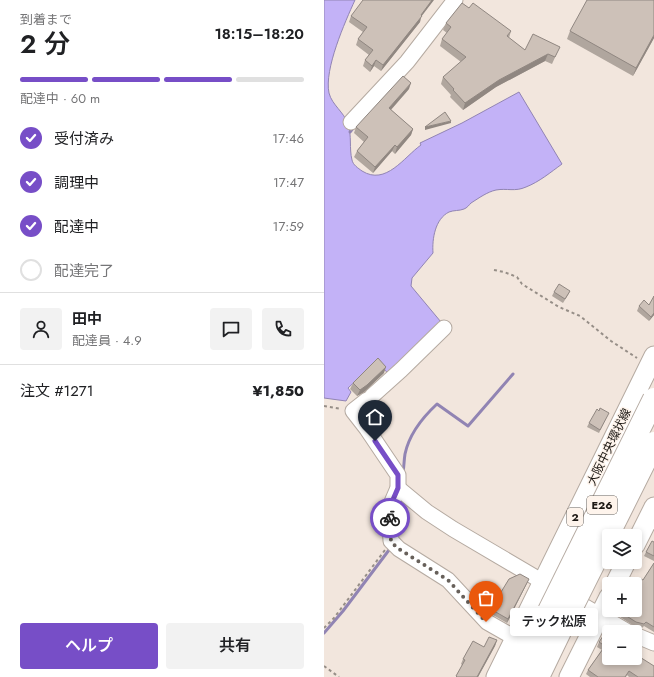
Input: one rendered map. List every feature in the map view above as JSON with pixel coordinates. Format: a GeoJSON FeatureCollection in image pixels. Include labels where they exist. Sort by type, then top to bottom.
{"type":"FeatureCollection","features":[{"type":"Feature","properties":{"kind":"highway","name":"E26"},"geometry":{"type":"LineString","coordinates":[[517,677],[654,399]]}},
{"type":"Feature","properties":{"kind":"highway","name":"E26"},"geometry":{"type":"LineString","coordinates":[[538,677],[654,443]]}},
{"type":"Feature","properties":{"kind":"main road","name":"大阪中央環状線"},"geometry":{"type":"LineString","coordinates":[[544,581],[585,516],[651,366]]}},
{"type":"Feature","properties":{"kind":"main road","name":"大阪中央環状線"},"geometry":{"type":"LineString","coordinates":[[496,677],[651,366]]}},
{"type":"Feature","properties":{"kind":"main road"},"geometry":{"type":"LineString","coordinates":[[642,531],[654,507]]}},
{"type":"Feature","properties":{"kind":"main road"},"geometry":{"type":"LineString","coordinates":[[569,677],[602,611]]}},
{"type":"Feature","properties":{"kind":"street"},"geometry":{"type":"LineString","coordinates":[[351,122],[407,62],[455,0]]}},
{"type":"Feature","properties":{"kind":"street"},"geometry":{"type":"LineString","coordinates":[[444,328],[401,370],[352,411],[368,430],[398,484],[427,512],[453,529],[544,581],[616,625]]}},
{"type":"Feature","properties":{"kind":"street"},"geometry":{"type":"LineString","coordinates":[[398,484],[392,502],[390,522],[391,542],[399,549],[448,580],[486,622],[515,638]]}},
{"type":"Feature","properties":{"kind":"street"},"geometry":{"type":"LineString","coordinates":[[642,638],[654,643]]}},
{"type":"Feature","properties":{"kind":"path"},"geometry":{"type":"LineString","coordinates":[[494,270],[517,277],[522,284],[559,307],[580,316],[611,341],[651,366]]}},
{"type":"Feature","properties":{"kind":"path"},"geometry":{"type":"LineString","coordinates":[[324,406],[352,411]]}},
{"type":"Feature","properties":{"kind":"path"},"geometry":{"type":"LineString","coordinates":[[324,628],[334,618],[384,552]]}},
{"type":"Feature","properties":{"kind":"path"},"geometry":{"type":"LineString","coordinates":[[324,666],[339,677]]}},
{"type":"Feature","properties":{"kind":"shaded area"},"geometry":{"type":"Polygon","coordinates":[[[324,0],[355,0],[336,46],[328,83],[329,93],[348,124],[351,156],[353,162],[362,171],[371,175],[387,173],[421,145],[420,143],[462,123],[519,92],[562,164],[545,177],[531,185],[518,189],[493,191],[477,199],[465,209],[451,211],[440,219],[435,230],[433,253],[412,278],[411,286],[441,322],[389,374],[376,362],[348,388],[351,392],[346,401],[324,398],[324,0]]]}},
{"type":"Feature","properties":{"kind":"building"},"geometry":{"type":"Polygon","coordinates":[[[363,0],[432,0],[421,15],[422,16],[383,65],[376,60],[372,66],[365,60],[373,50],[358,39],[367,27],[351,16],[363,0]]]}},
{"type":"Feature","properties":{"kind":"building"},"geometry":{"type":"Polygon","coordinates":[[[587,0],[654,0],[654,35],[636,68],[570,31],[587,0]]]}},
{"type":"Feature","properties":{"kind":"building"},"geometry":{"type":"Polygon","coordinates":[[[462,3],[469,8],[473,3],[511,31],[507,36],[525,50],[533,34],[560,47],[555,57],[548,54],[499,80],[465,103],[443,77],[466,57],[442,39],[451,27],[446,23],[462,3]]]}},
{"type":"Feature","properties":{"kind":"building"},"geometry":{"type":"Polygon","coordinates":[[[403,76],[411,83],[389,108],[413,129],[397,147],[395,145],[375,167],[357,151],[368,137],[356,127],[403,76]]]}},
{"type":"Feature","properties":{"kind":"building"},"geometry":{"type":"Polygon","coordinates":[[[445,112],[451,121],[425,127],[445,112]]]}},
{"type":"Feature","properties":{"kind":"building"},"geometry":{"type":"Polygon","coordinates":[[[559,284],[570,291],[565,299],[554,292],[559,284]]]}},
{"type":"Feature","properties":{"kind":"building"},"geometry":{"type":"Polygon","coordinates":[[[654,296],[654,313],[651,317],[639,306],[644,300],[649,305],[654,296]]]}},
{"type":"Feature","properties":{"kind":"building"},"geometry":{"type":"Polygon","coordinates":[[[378,358],[386,367],[360,390],[353,383],[378,358]]]}},
{"type":"Feature","properties":{"kind":"building"},"geometry":{"type":"Polygon","coordinates":[[[600,408],[609,413],[600,430],[589,423],[597,409],[599,411],[600,408]]]}},
{"type":"Feature","properties":{"kind":"building"},"geometry":{"type":"Polygon","coordinates":[[[652,541],[654,542],[654,556],[646,552],[652,541]]]}},
{"type":"Feature","properties":{"kind":"building"},"geometry":{"type":"Polygon","coordinates":[[[654,563],[654,627],[646,622],[644,624],[636,622],[628,617],[642,617],[643,580],[654,563]]]}},
{"type":"Feature","properties":{"kind":"building"},"geometry":{"type":"Polygon","coordinates":[[[520,574],[529,579],[508,619],[494,611],[490,606],[497,596],[498,597],[509,579],[520,574]]]}},
{"type":"Feature","properties":{"kind":"building"},"geometry":{"type":"Polygon","coordinates":[[[489,637],[497,640],[477,677],[457,677],[456,676],[465,660],[463,659],[473,641],[484,647],[489,637]]]}},
{"type":"Feature","properties":{"kind":"building"},"geometry":{"type":"Polygon","coordinates":[[[602,650],[602,665],[642,665],[642,658],[654,666],[654,677],[638,677],[629,671],[625,677],[598,677],[588,670],[602,650]]]}},
{"type":"Feature","properties":{"kind":"waterway"},"geometry":{"type":"LineString","coordinates":[[350,132],[354,127]]}},
{"type":"Feature","properties":{"kind":"waterway"},"geometry":{"type":"LineString","coordinates":[[403,473],[405,454],[413,433],[437,404],[468,426],[513,374]]}},
{"type":"Feature","properties":{"kind":"waterway"},"geometry":{"type":"LineString","coordinates":[[324,633],[343,611],[389,550],[389,547]]}},
{"type":"Feature","properties":{"kind":"way so far"},"geometry":{"type":"LineString","coordinates":[[390,518],[391,542],[399,549],[448,580],[486,622]]}},
{"type":"Feature","properties":{"kind":"place","name":"テック松原"},"geometry":{"type":"Point","coordinates":[486,622]}},
{"type":"Feature","properties":{"kind":"route"},"geometry":{"type":"LineString","coordinates":[[375,441],[398,475],[398,488],[392,502],[390,518]]}}]}
